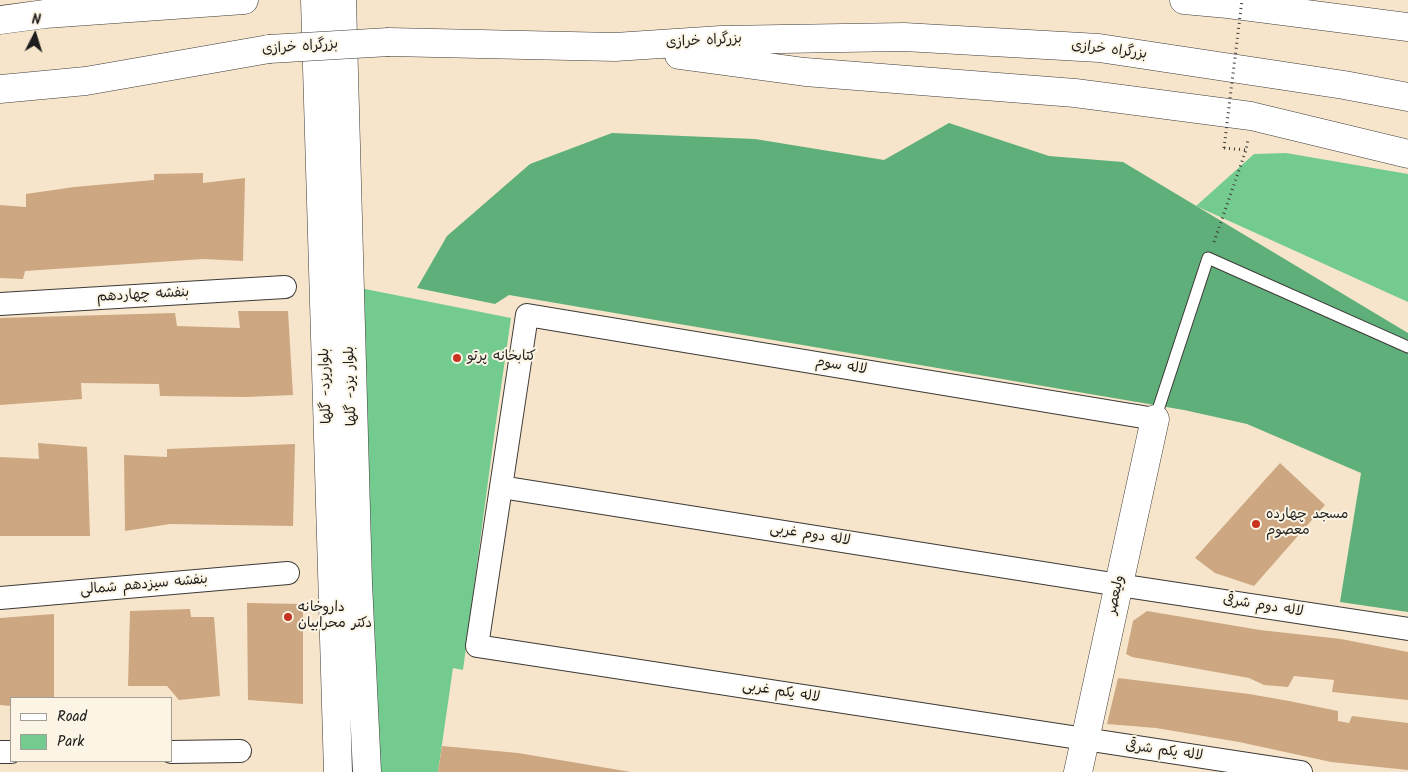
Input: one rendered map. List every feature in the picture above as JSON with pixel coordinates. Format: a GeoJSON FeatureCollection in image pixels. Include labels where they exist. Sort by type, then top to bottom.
{"type":"FeatureCollection","features":[{"type":"Feature","properties":{"kind":"main road"},"geometry":{"type":"LineString","coordinates":[[0,20],[45,14],[244,0]]}},
{"type":"Feature","properties":{"kind":"main road","name":"بلواریزد- گلها"},"geometry":{"type":"LineString","coordinates":[[315,0],[338,772]]}},
{"type":"Feature","properties":{"kind":"main road","name":"بلوار یزد- گلها"},"geometry":{"type":"LineString","coordinates":[[342,0],[358,573],[367,772]]}},
{"type":"Feature","properties":{"kind":"main road"},"geometry":{"type":"LineString","coordinates":[[1184,0],[1235,2],[1408,27]]}},
{"type":"Feature","properties":{"kind":"main road","name":"بزرگراه خرازی"},"geometry":{"type":"LineString","coordinates":[[0,89],[86,81],[269,49],[389,42],[616,47],[721,40],[904,37],[1099,48],[1344,85],[1408,97]]}},
{"type":"Feature","properties":{"kind":"main road"},"geometry":{"type":"LineString","coordinates":[[616,47],[805,72],[1075,93],[1241,115],[1408,154]]}},
{"type":"Feature","properties":{"kind":"main road","name":"ولیعصر"},"geometry":{"type":"LineString","coordinates":[[1078,772],[1155,419]]}},
{"type":"Feature","properties":{"kind":"street","name":"بنفشه چهاردهم"},"geometry":{"type":"LineString","coordinates":[[0,304],[285,287]]}},
{"type":"Feature","properties":{"kind":"street","name":"لاله سوم"},"geometry":{"type":"LineString","coordinates":[[500,487],[527,316],[1155,419]]}},
{"type":"Feature","properties":{"kind":"street","name":"لاله دوم غربی"},"geometry":{"type":"LineString","coordinates":[[500,487],[1119,586]]}},
{"type":"Feature","properties":{"kind":"street","name":"لاله یکم غربی"},"geometry":{"type":"LineString","coordinates":[[500,487],[477,646],[1085,740]]}},
{"type":"Feature","properties":{"kind":"street","name":"بنفشه سیزدهم شمالی"},"geometry":{"type":"LineString","coordinates":[[0,598],[288,573]]}},
{"type":"Feature","properties":{"kind":"street","name":"لاله دوم شرقی"},"geometry":{"type":"LineString","coordinates":[[1119,586],[1408,629]]}},
{"type":"Feature","properties":{"kind":"street","name":"لاله یکم شرقی"},"geometry":{"type":"LineString","coordinates":[[1085,740],[1301,772]]}},
{"type":"Feature","properties":{"kind":"street"},"geometry":{"type":"LineString","coordinates":[[172,752],[240,751]]}},
{"type":"Feature","properties":{"kind":"lane"},"geometry":{"type":"LineString","coordinates":[[1155,419],[1208,258],[1408,347]]}},
{"type":"Feature","properties":{"kind":"path"},"geometry":{"type":"LineString","coordinates":[[1208,258],[1246,150],[1224,148],[1235,2]]}},
{"type":"Feature","properties":{"kind":"green space"},"geometry":{"type":"Polygon","coordinates":[[[949,123],[1049,156],[1123,162],[1408,333],[1408,612],[1340,602],[1361,473],[1247,424],[1184,410],[509,295],[495,304],[417,288],[447,236],[530,164],[612,133],[755,139],[884,160],[949,123]]]}},
{"type":"Feature","properties":{"kind":"green space"},"geometry":{"type":"Polygon","coordinates":[[[1286,153],[1408,174],[1408,302],[1196,206],[1254,154],[1286,153]]]}},
{"type":"Feature","properties":{"kind":"green space"},"geometry":{"type":"Polygon","coordinates":[[[355,287],[511,318],[463,670],[453,668],[438,772],[373,772],[355,287]]]}},
{"type":"Feature","properties":{"kind":"building"},"geometry":{"type":"Polygon","coordinates":[[[203,173],[203,183],[245,178],[243,261],[203,259],[25,271],[23,279],[0,278],[0,205],[26,207],[26,194],[74,187],[154,180],[154,174],[203,173]]]}},
{"type":"Feature","properties":{"kind":"building"},"geometry":{"type":"Polygon","coordinates":[[[238,311],[288,311],[293,395],[246,397],[160,396],[159,384],[81,383],[82,399],[0,405],[0,318],[175,313],[177,326],[240,328],[238,311]]]}},
{"type":"Feature","properties":{"kind":"building"},"geometry":{"type":"Polygon","coordinates":[[[38,443],[87,447],[90,536],[0,536],[0,457],[39,459],[38,443]]]}},
{"type":"Feature","properties":{"kind":"building"},"geometry":{"type":"Polygon","coordinates":[[[295,444],[293,526],[170,524],[125,531],[124,455],[167,457],[167,449],[295,444]]]}},
{"type":"Feature","properties":{"kind":"building"},"geometry":{"type":"Polygon","coordinates":[[[1280,463],[1325,505],[1254,586],[1215,573],[1195,558],[1280,463]]]}},
{"type":"Feature","properties":{"kind":"building"},"geometry":{"type":"Polygon","coordinates":[[[247,603],[303,604],[303,704],[248,700],[247,603]]]}},
{"type":"Feature","properties":{"kind":"building"},"geometry":{"type":"Polygon","coordinates":[[[190,609],[191,617],[214,617],[220,696],[179,700],[167,686],[128,686],[130,611],[190,609]]]}},
{"type":"Feature","properties":{"kind":"building"},"geometry":{"type":"Polygon","coordinates":[[[1147,611],[1260,630],[1341,639],[1408,652],[1408,700],[1332,692],[1334,680],[1294,676],[1288,687],[1264,685],[1249,678],[1132,657],[1126,654],[1133,621],[1147,611]]]}},
{"type":"Feature","properties":{"kind":"building"},"geometry":{"type":"Polygon","coordinates":[[[54,614],[54,697],[10,697],[10,706],[0,705],[0,618],[54,614]]]}},
{"type":"Feature","properties":{"kind":"building"},"geometry":{"type":"Polygon","coordinates":[[[1118,678],[1249,694],[1289,701],[1338,711],[1338,721],[1349,723],[1352,716],[1408,723],[1408,770],[1331,762],[1239,742],[1156,728],[1107,724],[1118,678]]]}},
{"type":"Feature","properties":{"kind":"building"},"geometry":{"type":"Polygon","coordinates":[[[442,746],[518,753],[631,772],[438,772],[442,746]]]}},
{"type":"Feature","properties":{"kind":"place","name":"كتابخانه پرتو"},"geometry":{"type":"Point","coordinates":[457,358]}},
{"type":"Feature","properties":{"kind":"place","name":"مسجد چهارده معصوم"},"geometry":{"type":"Point","coordinates":[1256,524]}},
{"type":"Feature","properties":{"kind":"place","name":"داروخانه دکتر محرابیان"},"geometry":{"type":"Point","coordinates":[288,617]}}]}
